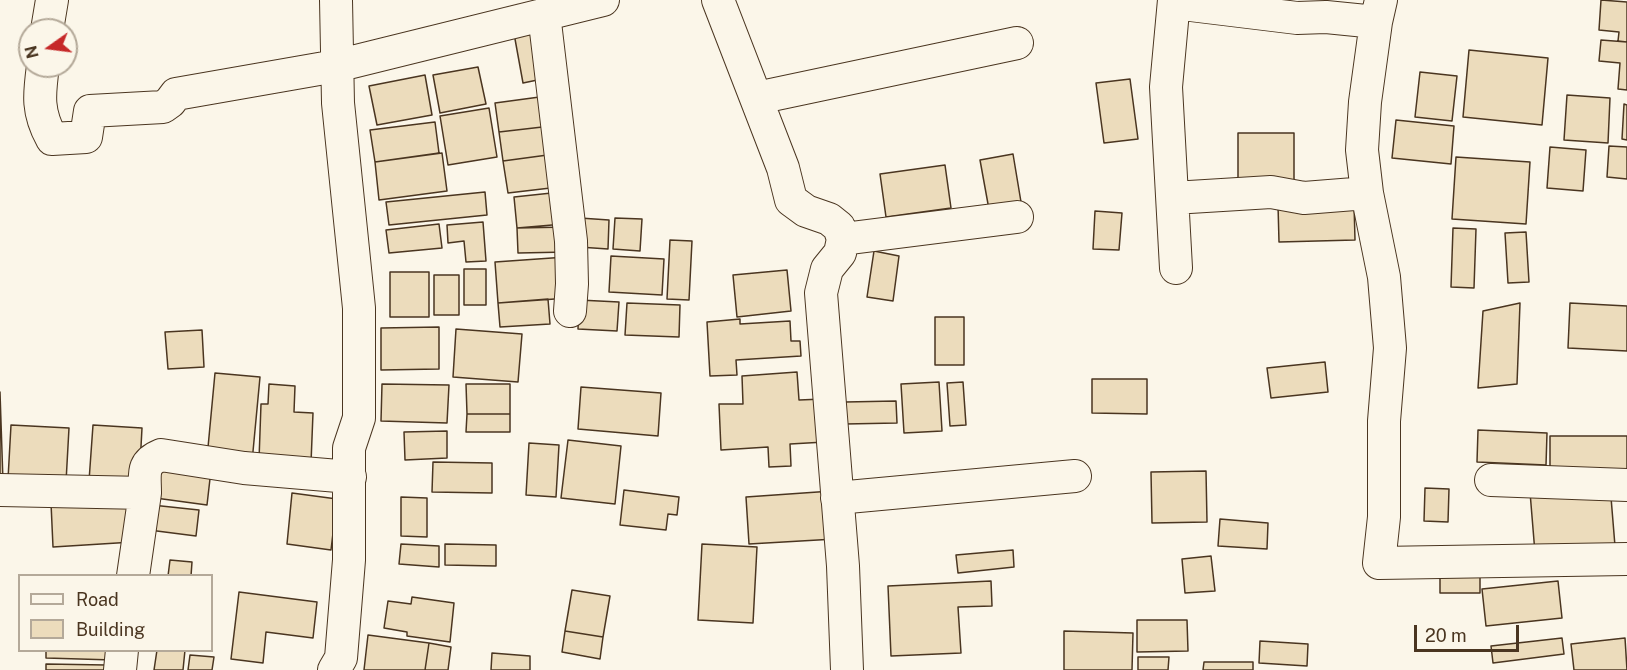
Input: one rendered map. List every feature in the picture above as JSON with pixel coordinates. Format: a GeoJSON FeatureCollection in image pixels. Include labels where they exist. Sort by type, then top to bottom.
{"type":"FeatureCollection","features":[{"type":"Feature","properties":{"kind":"street"},"geometry":{"type":"LineString","coordinates":[[49,18],[52,0]]}},
{"type":"Feature","properties":{"kind":"street"},"geometry":{"type":"LineString","coordinates":[[334,670],[341,658],[349,560],[350,448],[359,418],[359,308],[338,103],[336,0]]}},
{"type":"Feature","properties":{"kind":"street"},"geometry":{"type":"LineString","coordinates":[[42,78],[39,102],[44,124],[52,139],[86,137],[90,111],[163,107],[176,94],[336,66],[603,0]]}},
{"type":"Feature","properties":{"kind":"street"},"geometry":{"type":"LineString","coordinates":[[718,0],[783,168],[791,200],[806,211],[829,219],[839,227],[843,239],[840,253],[827,269],[821,293],[843,566],[847,670]]}},
{"type":"Feature","properties":{"kind":"street"},"geometry":{"type":"LineString","coordinates":[[1176,268],[1166,87],[1174,2],[1297,18],[1378,11],[1365,102],[1362,150],[1367,193],[1384,277],[1390,348],[1384,421],[1384,516],[1378,563],[1627,559]]}},
{"type":"Feature","properties":{"kind":"street"},"geometry":{"type":"LineString","coordinates":[[544,14],[571,241],[573,284],[570,311]]}},
{"type":"Feature","properties":{"kind":"street"},"geometry":{"type":"LineString","coordinates":[[757,98],[1017,43]]}},
{"type":"Feature","properties":{"kind":"street"},"geometry":{"type":"LineString","coordinates":[[1173,198],[1271,192],[1304,198],[1367,193]]}},
{"type":"Feature","properties":{"kind":"street"},"geometry":{"type":"LineString","coordinates":[[843,239],[1017,217]]}},
{"type":"Feature","properties":{"kind":"street"},"geometry":{"type":"LineString","coordinates":[[133,574],[145,493],[146,466],[151,459],[161,455],[244,468],[350,477]]}},
{"type":"Feature","properties":{"kind":"street"},"geometry":{"type":"LineString","coordinates":[[837,498],[1075,476]]}},
{"type":"Feature","properties":{"kind":"street"},"geometry":{"type":"LineString","coordinates":[[1491,480],[1627,485]]}},
{"type":"Feature","properties":{"kind":"street"},"geometry":{"type":"LineString","coordinates":[[0,490],[145,493]]}},
{"type":"Feature","properties":{"kind":"street"},"geometry":{"type":"LineString","coordinates":[[120,670],[122,652]]}},
{"type":"Feature","properties":{"kind":"building"},"geometry":{"type":"Polygon","coordinates":[[[1601,0],[1627,2],[1627,42],[1618,41],[1619,32],[1599,30],[1601,0]]]}},
{"type":"Feature","properties":{"kind":"building"},"geometry":{"type":"Polygon","coordinates":[[[537,23],[547,78],[523,83],[513,28],[537,23]]]}},
{"type":"Feature","properties":{"kind":"building"},"geometry":{"type":"Polygon","coordinates":[[[1601,40],[1627,42],[1627,90],[1618,89],[1620,63],[1599,61],[1601,40]]]}},
{"type":"Feature","properties":{"kind":"building"},"geometry":{"type":"Polygon","coordinates":[[[1469,50],[1548,58],[1542,125],[1463,117],[1469,50]]]}},
{"type":"Feature","properties":{"kind":"building"},"geometry":{"type":"Polygon","coordinates":[[[478,67],[486,104],[440,113],[433,75],[478,67]]]}},
{"type":"Feature","properties":{"kind":"building"},"geometry":{"type":"Polygon","coordinates":[[[1420,72],[1457,76],[1452,121],[1415,117],[1420,72]]]}},
{"type":"Feature","properties":{"kind":"building"},"geometry":{"type":"Polygon","coordinates":[[[425,75],[432,115],[377,125],[369,86],[425,75]]]}},
{"type":"Feature","properties":{"kind":"building"},"geometry":{"type":"Polygon","coordinates":[[[1130,79],[1138,139],[1104,143],[1096,83],[1130,79]]]}},
{"type":"Feature","properties":{"kind":"building"},"geometry":{"type":"Polygon","coordinates":[[[1567,95],[1610,98],[1608,143],[1564,140],[1567,95]]]}},
{"type":"Feature","properties":{"kind":"building"},"geometry":{"type":"Polygon","coordinates":[[[547,96],[551,126],[499,132],[495,103],[547,96]]]}},
{"type":"Feature","properties":{"kind":"building"},"geometry":{"type":"Polygon","coordinates":[[[1624,104],[1627,105],[1627,140],[1622,139],[1624,104]]]}},
{"type":"Feature","properties":{"kind":"building"},"geometry":{"type":"Polygon","coordinates":[[[489,108],[497,157],[448,165],[440,116],[489,108]]]}},
{"type":"Feature","properties":{"kind":"building"},"geometry":{"type":"Polygon","coordinates":[[[1396,120],[1454,126],[1451,164],[1392,158],[1396,120]]]}},
{"type":"Feature","properties":{"kind":"building"},"geometry":{"type":"Polygon","coordinates":[[[435,122],[439,153],[375,162],[370,130],[435,122]]]}},
{"type":"Feature","properties":{"kind":"building"},"geometry":{"type":"Polygon","coordinates":[[[551,126],[555,154],[503,161],[499,132],[551,126]]]}},
{"type":"Feature","properties":{"kind":"building"},"geometry":{"type":"Polygon","coordinates":[[[1238,133],[1294,133],[1294,187],[1238,186],[1238,133]]]}},
{"type":"Feature","properties":{"kind":"building"},"geometry":{"type":"Polygon","coordinates":[[[1609,146],[1627,147],[1627,179],[1607,177],[1609,146]]]}},
{"type":"Feature","properties":{"kind":"building"},"geometry":{"type":"Polygon","coordinates":[[[1550,147],[1586,150],[1583,191],[1547,188],[1550,147]]]}},
{"type":"Feature","properties":{"kind":"building"},"geometry":{"type":"Polygon","coordinates":[[[442,153],[447,191],[379,200],[375,162],[442,153]]]}},
{"type":"Feature","properties":{"kind":"building"},"geometry":{"type":"Polygon","coordinates":[[[555,154],[559,187],[508,193],[503,161],[555,154]]]}},
{"type":"Feature","properties":{"kind":"building"},"geometry":{"type":"Polygon","coordinates":[[[1013,154],[1021,202],[990,215],[980,160],[1013,154]]]}},
{"type":"Feature","properties":{"kind":"building"},"geometry":{"type":"Polygon","coordinates":[[[1456,157],[1530,162],[1526,224],[1452,219],[1456,157]]]}},
{"type":"Feature","properties":{"kind":"building"},"geometry":{"type":"Polygon","coordinates":[[[945,165],[951,208],[886,217],[880,174],[945,165]]]}},
{"type":"Feature","properties":{"kind":"building"},"geometry":{"type":"Polygon","coordinates":[[[485,192],[487,215],[389,225],[386,202],[485,192]]]}},
{"type":"Feature","properties":{"kind":"building"},"geometry":{"type":"Polygon","coordinates":[[[561,192],[564,224],[517,228],[514,197],[561,192]]]}},
{"type":"Feature","properties":{"kind":"building"},"geometry":{"type":"Polygon","coordinates":[[[1354,204],[1355,240],[1279,242],[1278,205],[1354,204]]]}},
{"type":"Feature","properties":{"kind":"building"},"geometry":{"type":"Polygon","coordinates":[[[1095,211],[1122,213],[1119,250],[1093,249],[1095,211]]]}},
{"type":"Feature","properties":{"kind":"building"},"geometry":{"type":"Polygon","coordinates":[[[580,218],[609,220],[608,249],[579,247],[580,218]]]}},
{"type":"Feature","properties":{"kind":"building"},"geometry":{"type":"Polygon","coordinates":[[[615,218],[642,219],[640,251],[613,249],[615,218]]]}},
{"type":"Feature","properties":{"kind":"building"},"geometry":{"type":"Polygon","coordinates":[[[483,222],[486,261],[466,262],[464,241],[448,243],[447,225],[483,222]]]}},
{"type":"Feature","properties":{"kind":"building"},"geometry":{"type":"Polygon","coordinates":[[[439,224],[442,248],[389,253],[386,230],[439,224]]]}},
{"type":"Feature","properties":{"kind":"building"},"geometry":{"type":"Polygon","coordinates":[[[567,227],[568,252],[518,253],[517,228],[567,227]]]}},
{"type":"Feature","properties":{"kind":"building"},"geometry":{"type":"Polygon","coordinates":[[[1453,228],[1476,229],[1474,288],[1451,287],[1453,228]]]}},
{"type":"Feature","properties":{"kind":"building"},"geometry":{"type":"Polygon","coordinates":[[[1526,232],[1529,282],[1508,283],[1505,233],[1526,232]]]}},
{"type":"Feature","properties":{"kind":"building"},"geometry":{"type":"Polygon","coordinates":[[[670,240],[692,241],[689,300],[667,299],[670,240]]]}},
{"type":"Feature","properties":{"kind":"building"},"geometry":{"type":"Polygon","coordinates":[[[874,251],[899,256],[893,301],[867,297],[874,251]]]}},
{"type":"Feature","properties":{"kind":"building"},"geometry":{"type":"Polygon","coordinates":[[[611,256],[664,259],[662,295],[609,292],[611,256]]]}},
{"type":"Feature","properties":{"kind":"building"},"geometry":{"type":"Polygon","coordinates":[[[566,257],[569,298],[498,303],[495,262],[566,257]]]}},
{"type":"Feature","properties":{"kind":"building"},"geometry":{"type":"Polygon","coordinates":[[[464,269],[486,269],[486,305],[464,305],[464,269]]]}},
{"type":"Feature","properties":{"kind":"building"},"geometry":{"type":"Polygon","coordinates":[[[787,270],[791,311],[737,317],[733,275],[787,270]]]}},
{"type":"Feature","properties":{"kind":"building"},"geometry":{"type":"Polygon","coordinates":[[[390,272],[429,272],[429,317],[390,317],[390,272]]]}},
{"type":"Feature","properties":{"kind":"building"},"geometry":{"type":"Polygon","coordinates":[[[434,275],[459,275],[459,315],[434,315],[434,275]]]}},
{"type":"Feature","properties":{"kind":"building"},"geometry":{"type":"Polygon","coordinates":[[[548,299],[550,324],[500,327],[498,303],[548,299]]]}},
{"type":"Feature","properties":{"kind":"building"},"geometry":{"type":"Polygon","coordinates":[[[579,300],[619,302],[617,331],[578,329],[579,300]]]}},
{"type":"Feature","properties":{"kind":"building"},"geometry":{"type":"Polygon","coordinates":[[[627,303],[680,305],[679,337],[625,335],[627,303]]]}},
{"type":"Feature","properties":{"kind":"building"},"geometry":{"type":"Polygon","coordinates":[[[1520,303],[1517,384],[1478,388],[1483,311],[1520,303]]]}},
{"type":"Feature","properties":{"kind":"building"},"geometry":{"type":"Polygon","coordinates":[[[1570,303],[1627,306],[1627,351],[1568,348],[1570,303]]]}},
{"type":"Feature","properties":{"kind":"building"},"geometry":{"type":"Polygon","coordinates":[[[935,317],[964,317],[964,365],[935,365],[935,317]]]}},
{"type":"Feature","properties":{"kind":"building"},"geometry":{"type":"Polygon","coordinates":[[[740,319],[740,324],[790,321],[791,341],[800,341],[801,356],[736,360],[737,375],[710,376],[707,322],[740,319]]]}},
{"type":"Feature","properties":{"kind":"building"},"geometry":{"type":"Polygon","coordinates":[[[439,327],[439,369],[381,370],[381,328],[439,327]]]}},
{"type":"Feature","properties":{"kind":"building"},"geometry":{"type":"Polygon","coordinates":[[[456,329],[522,334],[518,382],[453,377],[456,329]]]}},
{"type":"Feature","properties":{"kind":"building"},"geometry":{"type":"Polygon","coordinates":[[[202,330],[204,367],[168,369],[165,332],[202,330]]]}},
{"type":"Feature","properties":{"kind":"building"},"geometry":{"type":"Polygon","coordinates":[[[1325,362],[1328,392],[1271,398],[1267,368],[1325,362]]]}},
{"type":"Feature","properties":{"kind":"building"},"geometry":{"type":"Polygon","coordinates":[[[797,372],[799,400],[823,399],[825,442],[790,444],[791,466],[769,467],[768,447],[721,450],[719,404],[743,404],[742,376],[797,372]]]}},
{"type":"Feature","properties":{"kind":"building"},"geometry":{"type":"Polygon","coordinates":[[[215,373],[260,377],[252,462],[207,458],[215,373]]]}},
{"type":"Feature","properties":{"kind":"building"},"geometry":{"type":"Polygon","coordinates":[[[1092,379],[1147,379],[1147,414],[1092,413],[1092,379]]]}},
{"type":"Feature","properties":{"kind":"building"},"geometry":{"type":"Polygon","coordinates":[[[939,382],[942,431],[904,433],[901,384],[939,382]]]}},
{"type":"Feature","properties":{"kind":"building"},"geometry":{"type":"Polygon","coordinates":[[[963,382],[966,425],[950,426],[947,383],[963,382]]]}},
{"type":"Feature","properties":{"kind":"building"},"geometry":{"type":"Polygon","coordinates":[[[269,384],[295,386],[294,412],[313,413],[311,463],[259,460],[261,404],[268,404],[269,384]]]}},
{"type":"Feature","properties":{"kind":"building"},"geometry":{"type":"Polygon","coordinates":[[[382,384],[449,385],[447,423],[381,421],[382,384]]]}},
{"type":"Feature","properties":{"kind":"building"},"geometry":{"type":"Polygon","coordinates":[[[466,384],[510,384],[510,414],[467,414],[466,384]]]}},
{"type":"Feature","properties":{"kind":"building"},"geometry":{"type":"Polygon","coordinates":[[[581,387],[661,393],[658,436],[578,429],[581,387]]]}},
{"type":"Feature","properties":{"kind":"building"},"geometry":{"type":"Polygon","coordinates":[[[0,392],[3,482],[0,482],[0,392]]]}},
{"type":"Feature","properties":{"kind":"building"},"geometry":{"type":"Polygon","coordinates":[[[896,401],[897,423],[845,424],[845,402],[896,401]]]}},
{"type":"Feature","properties":{"kind":"building"},"geometry":{"type":"Polygon","coordinates":[[[467,414],[510,414],[510,432],[466,432],[467,414]]]}},
{"type":"Feature","properties":{"kind":"building"},"geometry":{"type":"Polygon","coordinates":[[[11,425],[69,428],[66,482],[8,479],[11,425]]]}},
{"type":"Feature","properties":{"kind":"building"},"geometry":{"type":"Polygon","coordinates":[[[93,425],[142,428],[139,484],[89,481],[93,425]]]}},
{"type":"Feature","properties":{"kind":"building"},"geometry":{"type":"Polygon","coordinates":[[[1478,430],[1547,433],[1546,465],[1477,462],[1478,430]]]}},
{"type":"Feature","properties":{"kind":"building"},"geometry":{"type":"Polygon","coordinates":[[[447,431],[447,458],[405,460],[404,432],[447,431]]]}},
{"type":"Feature","properties":{"kind":"building"},"geometry":{"type":"Polygon","coordinates":[[[1550,436],[1627,436],[1627,469],[1550,469],[1550,436]]]}},
{"type":"Feature","properties":{"kind":"building"},"geometry":{"type":"Polygon","coordinates":[[[568,440],[621,446],[615,504],[561,498],[568,440]]]}},
{"type":"Feature","properties":{"kind":"building"},"geometry":{"type":"Polygon","coordinates":[[[529,443],[559,445],[556,497],[526,495],[529,443]]]}},
{"type":"Feature","properties":{"kind":"building"},"geometry":{"type":"Polygon","coordinates":[[[433,462],[492,463],[492,493],[432,492],[433,462]]]}},
{"type":"Feature","properties":{"kind":"building"},"geometry":{"type":"Polygon","coordinates":[[[152,463],[211,470],[207,505],[148,497],[152,463]]]}},
{"type":"Feature","properties":{"kind":"building"},"geometry":{"type":"Polygon","coordinates":[[[1206,471],[1207,522],[1152,523],[1151,472],[1206,471]]]}},
{"type":"Feature","properties":{"kind":"building"},"geometry":{"type":"Polygon","coordinates":[[[1610,485],[1615,546],[1535,553],[1530,492],[1610,485]]]}},
{"type":"Feature","properties":{"kind":"building"},"geometry":{"type":"Polygon","coordinates":[[[1425,488],[1449,489],[1448,522],[1424,521],[1425,488]]]}},
{"type":"Feature","properties":{"kind":"building"},"geometry":{"type":"Polygon","coordinates":[[[624,490],[679,497],[677,515],[668,514],[666,530],[620,525],[624,490]]]}},
{"type":"Feature","properties":{"kind":"building"},"geometry":{"type":"Polygon","coordinates":[[[832,491],[835,539],[749,544],[746,497],[832,491]]]}},
{"type":"Feature","properties":{"kind":"building"},"geometry":{"type":"Polygon","coordinates":[[[292,493],[337,499],[331,550],[287,544],[292,493]]]}},
{"type":"Feature","properties":{"kind":"building"},"geometry":{"type":"Polygon","coordinates":[[[401,497],[427,498],[427,537],[401,536],[401,497]]]}},
{"type":"Feature","properties":{"kind":"building"},"geometry":{"type":"Polygon","coordinates":[[[131,499],[133,542],[53,547],[51,503],[131,499]]]}},
{"type":"Feature","properties":{"kind":"building"},"geometry":{"type":"Polygon","coordinates":[[[152,505],[199,510],[196,536],[149,530],[152,505]]]}},
{"type":"Feature","properties":{"kind":"building"},"geometry":{"type":"Polygon","coordinates":[[[1220,519],[1268,523],[1267,549],[1218,546],[1220,519]]]}},
{"type":"Feature","properties":{"kind":"building"},"geometry":{"type":"Polygon","coordinates":[[[401,544],[439,546],[439,567],[399,564],[401,544]]]}},
{"type":"Feature","properties":{"kind":"building"},"geometry":{"type":"Polygon","coordinates":[[[445,544],[496,545],[496,566],[445,565],[445,544]]]}},
{"type":"Feature","properties":{"kind":"building"},"geometry":{"type":"Polygon","coordinates":[[[702,544],[757,547],[753,623],[698,620],[702,544]]]}},
{"type":"Feature","properties":{"kind":"building"},"geometry":{"type":"Polygon","coordinates":[[[1013,550],[1014,567],[958,573],[956,555],[1013,550]]]}},
{"type":"Feature","properties":{"kind":"building"},"geometry":{"type":"Polygon","coordinates":[[[1211,556],[1215,591],[1185,593],[1182,559],[1211,556]]]}},
{"type":"Feature","properties":{"kind":"building"},"geometry":{"type":"Polygon","coordinates":[[[170,560],[192,562],[191,574],[168,574],[170,560]]]}},
{"type":"Feature","properties":{"kind":"building"},"geometry":{"type":"Polygon","coordinates":[[[1440,563],[1480,563],[1480,593],[1440,593],[1440,563]]]}},
{"type":"Feature","properties":{"kind":"building"},"geometry":{"type":"Polygon","coordinates":[[[991,581],[992,606],[958,607],[961,653],[891,656],[888,586],[991,581]]]}},
{"type":"Feature","properties":{"kind":"building"},"geometry":{"type":"Polygon","coordinates":[[[1558,581],[1562,618],[1486,626],[1482,589],[1558,581]]]}},
{"type":"Feature","properties":{"kind":"building"},"geometry":{"type":"Polygon","coordinates":[[[572,590],[610,596],[603,637],[565,631],[572,590]]]}},
{"type":"Feature","properties":{"kind":"building"},"geometry":{"type":"Polygon","coordinates":[[[239,592],[317,602],[313,638],[266,632],[263,663],[231,659],[239,592]]]}},
{"type":"Feature","properties":{"kind":"building"},"geometry":{"type":"Polygon","coordinates":[[[412,597],[454,603],[450,642],[407,636],[407,632],[384,628],[388,601],[411,604],[412,597]]]}},
{"type":"Feature","properties":{"kind":"building"},"geometry":{"type":"Polygon","coordinates":[[[1137,620],[1187,620],[1188,651],[1137,652],[1137,620]]]}},
{"type":"Feature","properties":{"kind":"building"},"geometry":{"type":"Polygon","coordinates":[[[565,631],[603,637],[600,659],[562,652],[565,631]]]}},
{"type":"Feature","properties":{"kind":"building"},"geometry":{"type":"Polygon","coordinates":[[[1064,631],[1133,633],[1132,670],[1064,670],[1064,631]]]}},
{"type":"Feature","properties":{"kind":"building"},"geometry":{"type":"Polygon","coordinates":[[[368,635],[429,643],[425,670],[364,670],[368,635]]]}},
{"type":"Feature","properties":{"kind":"building"},"geometry":{"type":"Polygon","coordinates":[[[1562,638],[1564,654],[1493,663],[1491,646],[1562,638]]]}},
{"type":"Feature","properties":{"kind":"building"},"geometry":{"type":"Polygon","coordinates":[[[1625,638],[1627,670],[1574,670],[1571,644],[1625,638]]]}},
{"type":"Feature","properties":{"kind":"building"},"geometry":{"type":"Polygon","coordinates":[[[1260,641],[1308,644],[1307,666],[1259,663],[1260,641]]]}},
{"type":"Feature","properties":{"kind":"building"},"geometry":{"type":"Polygon","coordinates":[[[429,643],[451,647],[448,670],[425,670],[429,643]]]}},
{"type":"Feature","properties":{"kind":"building"},"geometry":{"type":"Polygon","coordinates":[[[46,652],[113,652],[113,660],[46,658],[46,652]]]}},
{"type":"Feature","properties":{"kind":"building"},"geometry":{"type":"Polygon","coordinates":[[[157,652],[185,652],[183,670],[154,670],[157,652]]]}},
{"type":"Feature","properties":{"kind":"building"},"geometry":{"type":"Polygon","coordinates":[[[492,653],[530,656],[530,670],[491,670],[492,653]]]}},
{"type":"Feature","properties":{"kind":"building"},"geometry":{"type":"Polygon","coordinates":[[[190,655],[214,657],[212,670],[188,670],[190,655]]]}},
{"type":"Feature","properties":{"kind":"building"},"geometry":{"type":"Polygon","coordinates":[[[1138,657],[1169,657],[1168,670],[1138,670],[1138,657]]]}},
{"type":"Feature","properties":{"kind":"building"},"geometry":{"type":"Polygon","coordinates":[[[1204,662],[1253,662],[1253,670],[1203,670],[1204,662]]]}},
{"type":"Feature","properties":{"kind":"building"},"geometry":{"type":"Polygon","coordinates":[[[46,664],[106,665],[106,670],[46,670],[46,664]]]}}]}
